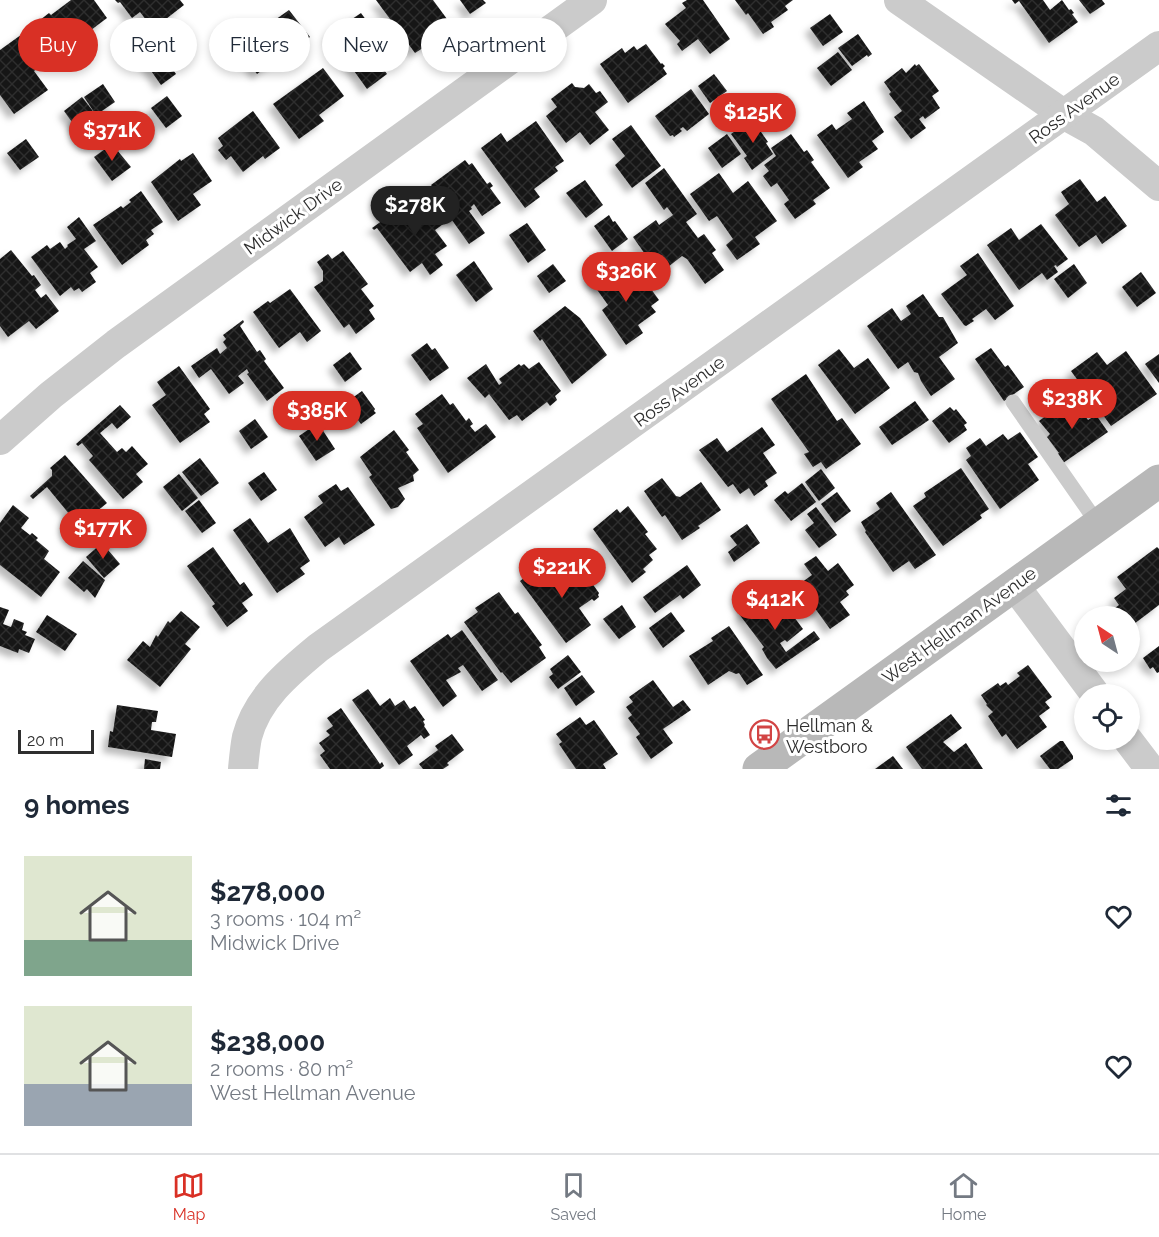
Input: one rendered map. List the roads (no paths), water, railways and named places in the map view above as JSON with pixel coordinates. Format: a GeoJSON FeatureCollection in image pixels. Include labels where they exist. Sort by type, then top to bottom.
{"type":"FeatureCollection","features":[{"type":"Feature","properties":{"kind":"street","name":"Midwick Drive"},"geometry":{"type":"LineString","coordinates":[[0,440],[51,395],[116,344],[592,0]]}},
{"type":"Feature","properties":{"kind":"street"},"geometry":{"type":"LineString","coordinates":[[899,0],[1065,115],[1094,131],[1159,186]]}},
{"type":"Feature","properties":{"kind":"street","name":"Ross Avenue"},"geometry":{"type":"LineString","coordinates":[[243,769],[248,736],[262,702],[291,670],[318,648],[1159,46]]}},
{"type":"Feature","properties":{"kind":"street","name":"West Hellman Avenue"},"geometry":{"type":"LineString","coordinates":[[766,767],[1159,481]]}},
{"type":"Feature","properties":{"kind":"street"},"geometry":{"type":"LineString","coordinates":[[1014,585],[1088,684]]}},
{"type":"Feature","properties":{"kind":"street"},"geometry":{"type":"LineString","coordinates":[[1136,750],[1150,769]]}},
{"type":"Feature","properties":{"kind":"lane"},"geometry":{"type":"LineString","coordinates":[[1013,402],[1098,524]]}},
{"type":"Feature","properties":{"kind":"place","name":"Hellman & Westboro"},"geometry":{"type":"Point","coordinates":[765,735]}}]}
